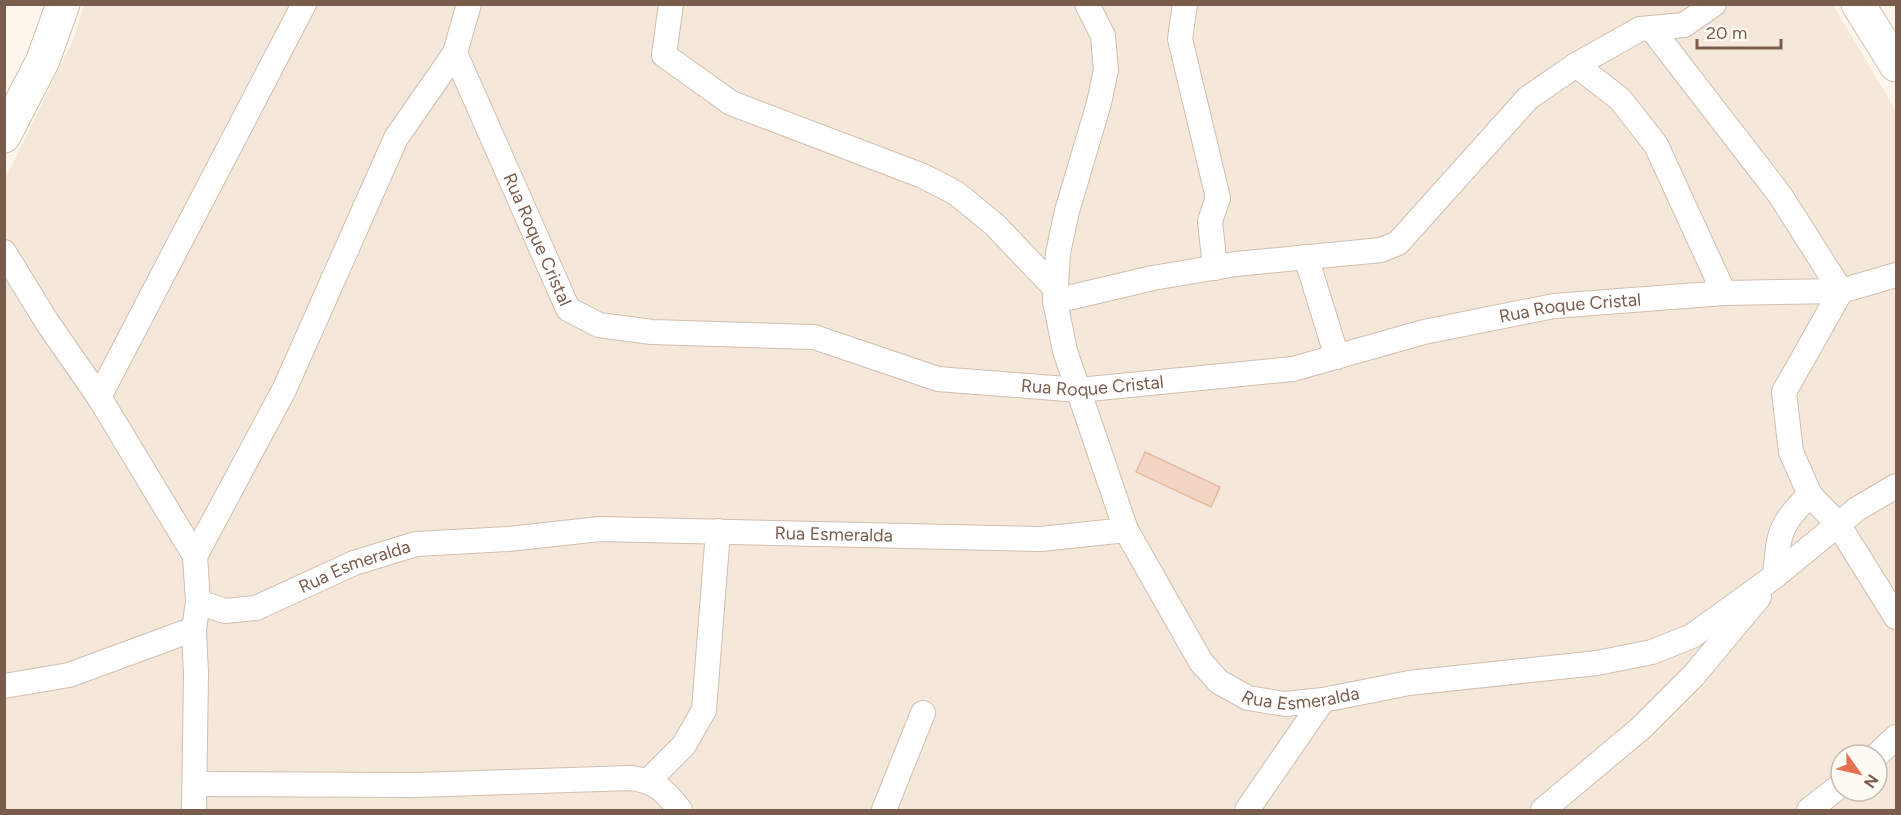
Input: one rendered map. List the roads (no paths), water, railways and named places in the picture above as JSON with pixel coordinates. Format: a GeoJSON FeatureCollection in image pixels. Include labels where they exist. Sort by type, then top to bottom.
{"type":"FeatureCollection","features":[{"type":"Feature","properties":{"kind":"street"},"geometry":{"type":"LineString","coordinates":[[4,136],[43,60],[63,4]]}},
{"type":"Feature","properties":{"kind":"street"},"geometry":{"type":"LineString","coordinates":[[99,397],[304,4]]}},
{"type":"Feature","properties":{"kind":"street"},"geometry":{"type":"LineString","coordinates":[[195,556],[284,390],[396,138],[455,53],[469,4]]}},
{"type":"Feature","properties":{"kind":"street"},"geometry":{"type":"LineString","coordinates":[[671,4],[664,55],[731,103],[923,176],[956,193],[995,225],[1055,295]]}},
{"type":"Feature","properties":{"kind":"street"},"geometry":{"type":"LineString","coordinates":[[1087,4],[1103,36],[1106,70],[1099,103],[1067,211],[1058,253],[1055,295],[1065,351],[1126,530]]}},
{"type":"Feature","properties":{"kind":"street"},"geometry":{"type":"LineString","coordinates":[[1185,4],[1180,39],[1218,198],[1210,221],[1215,268]]}},
{"type":"Feature","properties":{"kind":"street"},"geometry":{"type":"LineString","coordinates":[[1055,295],[1215,268],[1381,250],[1398,243],[1528,98],[1576,65],[1640,30],[1684,24],[1714,4]]}},
{"type":"Feature","properties":{"kind":"street"},"geometry":{"type":"LineString","coordinates":[[1858,4],[1896,66]]}},
{"type":"Feature","properties":{"kind":"street"},"geometry":{"type":"LineString","coordinates":[[1651,28],[1780,195],[1842,291],[1784,392],[1791,452],[1810,495],[1838,524],[1896,617]]}},
{"type":"Feature","properties":{"kind":"street","name":"Rua Roque Cristal"},"geometry":{"type":"LineString","coordinates":[[455,53],[568,309],[599,326],[652,332],[814,337],[938,379],[1079,390],[1293,369],[1424,332],[1554,306],[1724,293],[1842,291],[1896,275]]}},
{"type":"Feature","properties":{"kind":"street"},"geometry":{"type":"LineString","coordinates":[[1576,65],[1620,99],[1656,145],[1724,293]]}},
{"type":"Feature","properties":{"kind":"street"},"geometry":{"type":"LineString","coordinates":[[4,252],[47,322],[99,397],[195,556],[198,602],[194,629],[194,810]]}},
{"type":"Feature","properties":{"kind":"street"},"geometry":{"type":"LineString","coordinates":[[1306,257],[1337,357]]}},
{"type":"Feature","properties":{"kind":"street","name":"Rua Esmeralda"},"geometry":{"type":"LineString","coordinates":[[198,602],[225,611],[256,608],[363,560],[416,544],[508,539],[600,529],[1041,539],[1126,530],[1201,662],[1219,682],[1248,698],[1285,704],[1323,700],[1409,683],[1597,663],[1652,652],[1692,636],[1774,576],[1857,508],[1896,486]]}},
{"type":"Feature","properties":{"kind":"street"},"geometry":{"type":"LineString","coordinates":[[1774,576],[1778,538],[1787,516],[1810,495]]}},
{"type":"Feature","properties":{"kind":"street"},"geometry":{"type":"LineString","coordinates":[[649,780],[684,745],[704,710],[718,531]]}},
{"type":"Feature","properties":{"kind":"street","name":"Rua Esmeralda"},"geometry":{"type":"LineString","coordinates":[[1543,810],[1641,728],[1694,675],[1727,638],[1774,576]]}},
{"type":"Feature","properties":{"kind":"street"},"geometry":{"type":"LineString","coordinates":[[4,686],[69,675],[194,629]]}},
{"type":"Feature","properties":{"kind":"street"},"geometry":{"type":"LineString","coordinates":[[1247,810],[1323,700]]}},
{"type":"Feature","properties":{"kind":"street"},"geometry":{"type":"LineString","coordinates":[[884,810],[923,713]]}},
{"type":"Feature","properties":{"kind":"street"},"geometry":{"type":"LineString","coordinates":[[195,784],[416,785],[631,778],[649,780],[664,789],[680,810]]}},
{"type":"Feature","properties":{"kind":"street"},"geometry":{"type":"LineString","coordinates":[[1809,810],[1829,795]]}}]}
